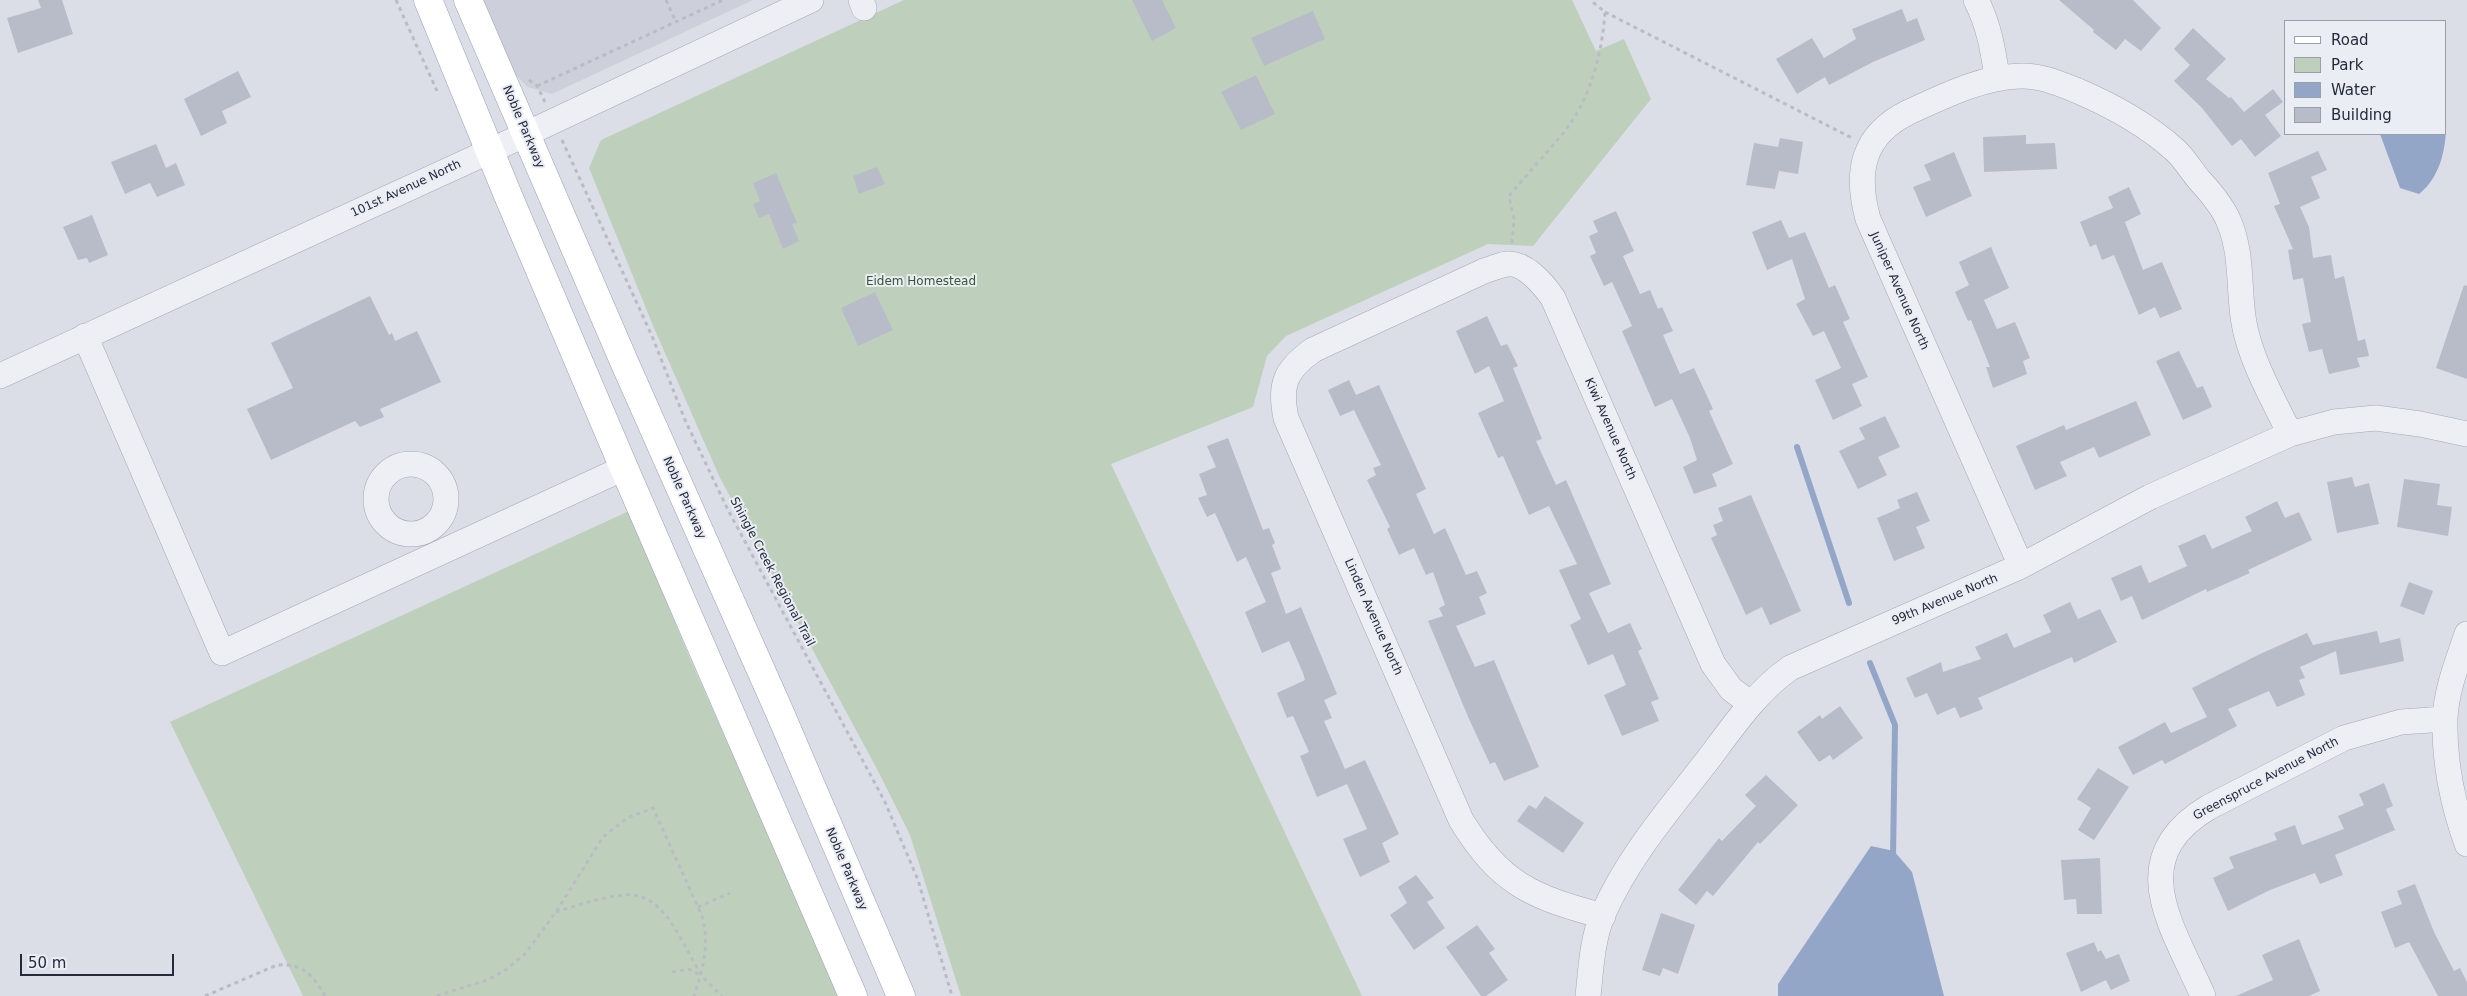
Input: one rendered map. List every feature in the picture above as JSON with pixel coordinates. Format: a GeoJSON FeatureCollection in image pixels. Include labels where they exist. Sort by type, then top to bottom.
{"type":"FeatureCollection","features":[{"type":"Feature","properties":{"kind":"main road"},"geometry":{"type":"LineString","coordinates":[[428,0],[624,468],[853,996]]}},
{"type":"Feature","properties":{"kind":"main road","name":"Noble Parkway"},"geometry":{"type":"LineString","coordinates":[[468,0],[780,713],[901,996]]}},
{"type":"Feature","properties":{"kind":"street","name":"101st Avenue North"},"geometry":{"type":"LineString","coordinates":[[0,376],[490,151],[811,0]]}},
{"type":"Feature","properties":{"kind":"street"},"geometry":{"type":"LineString","coordinates":[[1976,0],[1983,14],[1993,45],[1997,78]]}},
{"type":"Feature","properties":{"kind":"street","name":"Juniper Avenue North"},"geometry":{"type":"LineString","coordinates":[[2021,566],[1868,219],[1861,195],[1862,169],[1868,147],[1887,126],[1908,113],[1997,78],[2023,76],[2049,80],[2111,106],[2144,126],[2176,151],[2213,194],[2229,221],[2239,253],[2244,324],[2256,359],[2290,434]]}},
{"type":"Feature","properties":{"kind":"street","name":"Linden Avenue North"},"geometry":{"type":"LineString","coordinates":[[1509,264],[1484,271],[1313,350],[1296,362],[1285,380],[1282,398],[1286,418],[1461,820],[1476,844],[1494,866],[1516,884],[1542,896],[1603,916]]}},
{"type":"Feature","properties":{"kind":"street","name":"Kiwi Avenue North"},"geometry":{"type":"LineString","coordinates":[[1509,264],[1524,269],[1541,280],[1553,298],[1714,664],[1731,689],[1751,704]]}},
{"type":"Feature","properties":{"kind":"street"},"geometry":{"type":"LineString","coordinates":[[85,336],[222,653],[624,468]]}},
{"type":"Feature","properties":{"kind":"street","name":"99th Avenue North"},"geometry":{"type":"LineString","coordinates":[[1588,996],[1597,934],[1603,916],[1620,881],[1646,840],[1751,704],[1772,681],[1790,668],[2021,566],[2150,497],[2290,434],[2334,422],[2376,418],[2420,424],[2467,434]]}},
{"type":"Feature","properties":{"kind":"street"},"geometry":{"type":"LineString","coordinates":[[422,533],[432,556]]}},
{"type":"Feature","properties":{"kind":"street"},"geometry":{"type":"LineString","coordinates":[[2467,634],[2450,686],[2445,719],[2448,769],[2456,814],[2467,844]]}},
{"type":"Feature","properties":{"kind":"street","name":"Greenspruce Avenue North"},"geometry":{"type":"LineString","coordinates":[[2203,996],[2166,910],[2159,881],[2161,862],[2167,848],[2180,828],[2190,818],[2208,807],[2344,738],[2402,722],[2445,719]]}},
{"type":"Feature","properties":{"kind":"path"},"geometry":{"type":"LineString","coordinates":[[396,0],[440,98]]}},
{"type":"Feature","properties":{"kind":"path"},"geometry":{"type":"LineString","coordinates":[[666,0],[676,22]]}},
{"type":"Feature","properties":{"kind":"path"},"geometry":{"type":"LineString","coordinates":[[537,86],[723,0]]}},
{"type":"Feature","properties":{"kind":"path"},"geometry":{"type":"LineString","coordinates":[[1590,0],[1605,12],[1850,136],[1868,147]]}},
{"type":"Feature","properties":{"kind":"path"},"geometry":{"type":"LineString","coordinates":[[1509,264],[1514,219],[1509,196],[1565,131],[1582,104],[1603,45],[1605,12]]}},
{"type":"Feature","properties":{"kind":"path","name":"Shingle Creek Regional Trail"},"geometry":{"type":"LineString","coordinates":[[571,158],[655,344],[685,420],[728,510],[885,802],[918,880],[952,996]]}},
{"type":"Feature","properties":{"kind":"path"},"geometry":{"type":"LineString","coordinates":[[437,996],[459,990],[504,971],[525,954],[556,912],[603,837],[627,818],[653,808],[698,907],[706,931],[706,950],[694,996]]}},
{"type":"Feature","properties":{"kind":"path"},"geometry":{"type":"LineString","coordinates":[[698,907],[730,893]]}},
{"type":"Feature","properties":{"kind":"path"},"geometry":{"type":"LineString","coordinates":[[556,912],[599,899],[625,895],[644,898],[659,908],[675,928],[701,975],[722,996]]}},
{"type":"Feature","properties":{"kind":"path"},"geometry":{"type":"LineString","coordinates":[[205,996],[277,965],[287,964],[298,966],[308,973],[325,996]]}},
{"type":"Feature","properties":{"kind":"path"},"geometry":{"type":"LineString","coordinates":[[672,972],[689,970],[701,975]]}},
{"type":"Feature","properties":{"kind":"path"},"geometry":{"type":"LineString","coordinates":[[459,990],[462,996]]}},
{"type":"Feature","properties":{"kind":"shaded area"},"geometry":{"type":"Polygon","coordinates":[[[479,0],[753,0],[552,94],[528,87],[505,65],[479,0]]]}},
{"type":"Feature","properties":{"kind":"green space","name":"Eidem Homestead"},"geometry":{"type":"Polygon","coordinates":[[[904,0],[1572,0],[1596,51],[1624,39],[1651,99],[1533,246],[1488,244],[1286,336],[1267,356],[1253,407],[1111,464],[1362,996],[961,996],[910,835],[877,769],[720,478],[654,328],[589,168],[601,140],[904,0]]]}},
{"type":"Feature","properties":{"kind":"green space"},"geometry":{"type":"Polygon","coordinates":[[[629,511],[688,654],[840,996],[303,996],[170,722],[629,511]]]}},
{"type":"Feature","properties":{"kind":"water"},"geometry":{"type":"Polygon","coordinates":[[[2380,135],[2446,135],[2442,159],[2427,187],[2419,194],[2400,188],[2380,135]]]}},
{"type":"Feature","properties":{"kind":"water"},"geometry":{"type":"Polygon","coordinates":[[[1871,846],[1894,851],[1912,872],[1944,996],[1778,996],[1778,984],[1871,846]]]}},
{"type":"Feature","properties":{"kind":"building"},"geometry":{"type":"Polygon","coordinates":[[[38,0],[62,0],[73,34],[18,53],[7,18],[41,8],[38,0]]]}},
{"type":"Feature","properties":{"kind":"building"},"geometry":{"type":"Polygon","coordinates":[[[1132,0],[1162,0],[1176,28],[1152,41],[1132,0]]]}},
{"type":"Feature","properties":{"kind":"building"},"geometry":{"type":"Polygon","coordinates":[[[2059,0],[2133,0],[2161,28],[2141,51],[2125,39],[2116,50],[2093,32],[2094,30],[2059,0]]]}},
{"type":"Feature","properties":{"kind":"building"},"geometry":{"type":"Polygon","coordinates":[[[1902,9],[1907,22],[1917,18],[1925,40],[1873,62],[1829,85],[1825,77],[1797,94],[1776,59],[1812,38],[1824,58],[1856,39],[1852,29],[1902,9]]]}},
{"type":"Feature","properties":{"kind":"building"},"geometry":{"type":"Polygon","coordinates":[[[1313,11],[1325,39],[1264,66],[1251,38],[1313,11]]]}},
{"type":"Feature","properties":{"kind":"building"},"geometry":{"type":"Polygon","coordinates":[[[2193,28],[2226,59],[2206,79],[2229,98],[2231,97],[2244,112],[2273,89],[2283,102],[2265,115],[2281,136],[2255,157],[2241,139],[2232,146],[2202,108],[2174,81],[2190,65],[2174,49],[2193,28]]]}},
{"type":"Feature","properties":{"kind":"building"},"geometry":{"type":"Polygon","coordinates":[[[238,71],[251,97],[222,111],[227,123],[201,136],[184,99],[238,71]]]}},
{"type":"Feature","properties":{"kind":"building"},"geometry":{"type":"Polygon","coordinates":[[[1256,75],[1275,114],[1241,130],[1221,92],[1256,75]]]}},
{"type":"Feature","properties":{"kind":"building"},"geometry":{"type":"Polygon","coordinates":[[[2026,135],[2026,144],[2055,143],[2057,169],[1984,172],[1983,137],[2026,135]]]}},
{"type":"Feature","properties":{"kind":"building"},"geometry":{"type":"Polygon","coordinates":[[[1780,138],[1803,142],[1798,174],[1779,171],[1775,189],[1746,185],[1754,143],[1778,147],[1780,138]]]}},
{"type":"Feature","properties":{"kind":"building"},"geometry":{"type":"Polygon","coordinates":[[[156,144],[166,168],[176,163],[185,185],[157,197],[150,183],[125,194],[111,162],[156,144]]]}},
{"type":"Feature","properties":{"kind":"building"},"geometry":{"type":"Polygon","coordinates":[[[2318,151],[2327,170],[2311,177],[2320,198],[2300,207],[2309,227],[2313,258],[2331,255],[2335,279],[2344,276],[2358,341],[2365,339],[2369,356],[2357,358],[2360,367],[2329,374],[2322,349],[2309,352],[2302,324],[2311,322],[2303,278],[2293,280],[2288,250],[2293,249],[2274,206],[2280,204],[2268,173],[2318,151]]]}},
{"type":"Feature","properties":{"kind":"building"},"geometry":{"type":"Polygon","coordinates":[[[1954,152],[1972,196],[1926,217],[1913,187],[1931,180],[1924,165],[1954,152]]]}},
{"type":"Feature","properties":{"kind":"building"},"geometry":{"type":"Polygon","coordinates":[[[877,167],[885,184],[859,194],[853,176],[877,167]]]}},
{"type":"Feature","properties":{"kind":"building"},"geometry":{"type":"Polygon","coordinates":[[[776,173],[797,223],[792,224],[799,241],[783,249],[769,214],[759,218],[753,204],[760,201],[753,183],[776,173]]]}},
{"type":"Feature","properties":{"kind":"building"},"geometry":{"type":"Polygon","coordinates":[[[2129,187],[2141,214],[2125,222],[2143,270],[2162,262],[2182,309],[2160,318],[2155,307],[2139,315],[2114,255],[2102,260],[2096,244],[2090,247],[2080,222],[2113,208],[2108,197],[2129,187]]]}},
{"type":"Feature","properties":{"kind":"building"},"geometry":{"type":"Polygon","coordinates":[[[1616,211],[1634,251],[1623,256],[1640,294],[1650,290],[1658,309],[1662,307],[1673,331],[1663,335],[1680,374],[1694,368],[1713,409],[1709,411],[1733,464],[1712,474],[1717,486],[1694,494],[1683,467],[1697,460],[1690,438],[1672,399],[1655,407],[1622,331],[1632,326],[1612,282],[1604,286],[1590,256],[1596,253],[1589,236],[1598,232],[1593,221],[1616,211]]]}},
{"type":"Feature","properties":{"kind":"building"},"geometry":{"type":"Polygon","coordinates":[[[92,215],[108,255],[89,263],[87,258],[78,260],[63,227],[92,215]]]}},
{"type":"Feature","properties":{"kind":"building"},"geometry":{"type":"Polygon","coordinates":[[[1781,220],[1789,238],[1805,232],[1829,288],[1835,285],[1850,319],[1843,322],[1868,377],[1852,384],[1862,406],[1833,420],[1815,380],[1841,368],[1824,331],[1813,336],[1796,304],[1805,299],[1792,259],[1767,270],[1752,232],[1781,220]]]}},
{"type":"Feature","properties":{"kind":"building"},"geometry":{"type":"Polygon","coordinates":[[[1991,247],[2009,288],[1984,300],[1997,329],[2015,322],[2030,358],[2023,361],[2027,374],[1993,388],[1986,367],[1990,367],[1971,320],[1968,321],[1955,292],[1969,285],[1959,262],[1991,247]]]}},
{"type":"Feature","properties":{"kind":"building"},"geometry":{"type":"Polygon","coordinates":[[[2464,285],[2467,286],[2467,379],[2436,368],[2464,285]]]}},
{"type":"Feature","properties":{"kind":"building"},"geometry":{"type":"Polygon","coordinates":[[[875,292],[893,330],[858,346],[841,308],[875,292]]]}},
{"type":"Feature","properties":{"kind":"building"},"geometry":{"type":"Polygon","coordinates":[[[370,296],[389,335],[392,333],[395,341],[417,331],[441,382],[380,409],[384,417],[360,427],[355,421],[271,460],[247,409],[293,388],[271,343],[370,296]]]}},
{"type":"Feature","properties":{"kind":"building"},"geometry":{"type":"Polygon","coordinates":[[[1487,316],[1501,346],[1507,344],[1518,366],[1513,368],[1542,439],[1536,441],[1556,485],[1566,480],[1611,584],[1589,593],[1608,633],[1630,623],[1642,649],[1638,651],[1659,699],[1651,702],[1659,721],[1622,736],[1604,695],[1626,685],[1613,654],[1588,665],[1570,625],[1581,619],[1559,570],[1577,564],[1549,506],[1529,515],[1503,456],[1498,458],[1478,413],[1504,401],[1489,366],[1475,374],[1456,331],[1487,316]]]}},
{"type":"Feature","properties":{"kind":"building"},"geometry":{"type":"Polygon","coordinates":[[[2179,351],[2197,388],[2203,386],[2212,407],[2183,420],[2156,361],[2179,351]]]}},
{"type":"Feature","properties":{"kind":"building"},"geometry":{"type":"Polygon","coordinates":[[[1349,380],[1356,395],[1379,385],[1426,489],[1416,494],[1434,534],[1445,528],[1466,575],[1477,571],[1487,593],[1479,597],[1486,614],[1456,626],[1475,667],[1494,660],[1539,767],[1504,781],[1495,762],[1490,764],[1428,621],[1443,616],[1439,608],[1445,605],[1433,572],[1426,575],[1414,548],[1399,555],[1387,529],[1390,527],[1367,480],[1376,475],[1373,468],[1381,465],[1354,410],[1340,416],[1328,390],[1349,380]]]}},
{"type":"Feature","properties":{"kind":"building"},"geometry":{"type":"Polygon","coordinates":[[[2136,401],[2151,435],[2099,458],[2094,447],[2060,462],[2067,476],[2035,490],[2016,446],[2064,425],[2066,430],[2136,401]]]}},
{"type":"Feature","properties":{"kind":"building"},"geometry":{"type":"Polygon","coordinates":[[[1885,416],[1900,447],[1878,457],[1887,475],[1858,489],[1839,451],[1865,439],[1859,428],[1885,416]]]}},
{"type":"Feature","properties":{"kind":"building"},"geometry":{"type":"Polygon","coordinates":[[[1228,438],[1263,530],[1269,528],[1275,543],[1272,545],[1281,569],[1271,573],[1286,614],[1301,607],[1337,694],[1324,700],[1332,718],[1324,721],[1345,769],[1365,760],[1399,834],[1382,843],[1390,862],[1360,877],[1343,839],[1367,829],[1347,784],[1317,797],[1300,756],[1309,752],[1293,716],[1287,718],[1277,693],[1305,680],[1303,673],[1289,641],[1262,653],[1245,612],[1266,602],[1246,557],[1237,562],[1215,513],[1207,517],[1198,498],[1207,495],[1199,474],[1216,467],[1207,446],[1228,438]]]}},
{"type":"Feature","properties":{"kind":"building"},"geometry":{"type":"Polygon","coordinates":[[[2352,477],[2355,487],[2369,483],[2379,524],[2337,533],[2327,482],[2352,477]]]}},
{"type":"Feature","properties":{"kind":"building"},"geometry":{"type":"Polygon","coordinates":[[[2404,479],[2440,484],[2437,505],[2452,507],[2448,536],[2397,527],[2404,479]]]}},
{"type":"Feature","properties":{"kind":"building"},"geometry":{"type":"Polygon","coordinates":[[[1917,492],[1930,521],[1916,527],[1925,548],[1894,561],[1877,518],[1900,508],[1897,500],[1917,492]]]}},
{"type":"Feature","properties":{"kind":"building"},"geometry":{"type":"Polygon","coordinates":[[[1751,495],[1801,611],[1770,625],[1762,607],[1746,615],[1711,538],[1717,535],[1713,525],[1723,521],[1718,508],[1751,495]]]}},
{"type":"Feature","properties":{"kind":"building"},"geometry":{"type":"Polygon","coordinates":[[[2277,501],[2285,518],[2299,512],[2312,540],[2248,570],[2250,573],[2207,592],[2206,589],[2142,620],[2132,596],[2121,601],[2111,578],[2141,565],[2149,583],[2187,566],[2178,546],[2205,534],[2212,549],[2252,531],[2245,517],[2277,501]]]}},
{"type":"Feature","properties":{"kind":"building"},"geometry":{"type":"Polygon","coordinates":[[[2409,582],[2433,591],[2424,615],[2400,606],[2409,582]]]}},
{"type":"Feature","properties":{"kind":"building"},"geometry":{"type":"Polygon","coordinates":[[[2070,602],[2078,619],[2100,609],[2117,642],[2074,663],[2072,657],[1978,698],[1983,709],[1960,718],[1955,707],[1937,715],[1927,693],[1915,698],[1906,678],[1941,662],[1943,672],[1981,659],[1975,647],[2007,633],[2014,648],[2051,632],[2043,615],[2070,602]]]}},
{"type":"Feature","properties":{"kind":"building"},"geometry":{"type":"Polygon","coordinates":[[[2377,631],[2380,643],[2400,638],[2404,661],[2340,675],[2336,651],[2300,667],[2305,678],[2299,680],[2305,695],[2277,707],[2269,691],[2228,709],[2237,726],[2165,764],[2162,760],[2133,775],[2118,747],[2165,722],[2171,733],[2207,717],[2192,688],[2260,654],[2307,633],[2313,645],[2377,631]]]}},
{"type":"Feature","properties":{"kind":"building"},"geometry":{"type":"Polygon","coordinates":[[[1840,706],[1863,738],[1833,760],[1830,755],[1819,762],[1797,732],[1820,715],[1822,719],[1840,706]]]}},
{"type":"Feature","properties":{"kind":"building"},"geometry":{"type":"Polygon","coordinates":[[[2098,768],[2129,787],[2094,840],[2078,830],[2091,808],[2077,799],[2098,768]]]}},
{"type":"Feature","properties":{"kind":"building"},"geometry":{"type":"Polygon","coordinates":[[[1766,775],[1798,805],[1760,844],[1758,842],[1713,896],[1707,891],[1696,905],[1678,890],[1719,838],[1722,841],[1756,806],[1745,795],[1766,775]]]}},
{"type":"Feature","properties":{"kind":"building"},"geometry":{"type":"Polygon","coordinates":[[[2384,783],[2393,806],[2386,809],[2395,830],[2335,855],[2343,875],[2320,884],[2315,873],[2270,890],[2228,911],[2213,878],[2234,868],[2229,857],[2277,840],[2274,833],[2295,825],[2302,845],[2344,829],[2338,816],[2364,805],[2359,794],[2384,783]]]}},
{"type":"Feature","properties":{"kind":"building"},"geometry":{"type":"Polygon","coordinates":[[[1545,796],[1584,823],[1563,853],[1517,821],[1529,805],[1536,809],[1545,796]]]}},
{"type":"Feature","properties":{"kind":"building"},"geometry":{"type":"Polygon","coordinates":[[[2100,858],[2102,914],[2077,914],[2076,899],[2064,900],[2061,860],[2100,858]]]}},
{"type":"Feature","properties":{"kind":"building"},"geometry":{"type":"Polygon","coordinates":[[[1416,875],[1434,898],[1427,902],[1445,928],[1414,950],[1390,915],[1407,903],[1398,887],[1416,875]]]}},
{"type":"Feature","properties":{"kind":"building"},"geometry":{"type":"Polygon","coordinates":[[[2415,884],[2434,932],[2454,971],[2460,968],[2467,982],[2467,996],[2438,996],[2409,942],[2395,948],[2381,912],[2402,904],[2397,891],[2415,884]]]}},
{"type":"Feature","properties":{"kind":"building"},"geometry":{"type":"Polygon","coordinates":[[[1661,913],[1695,925],[1678,974],[1663,968],[1660,976],[1642,970],[1661,913]]]}},
{"type":"Feature","properties":{"kind":"building"},"geometry":{"type":"Polygon","coordinates":[[[1477,925],[1495,949],[1489,953],[1508,980],[1486,996],[1481,996],[1446,947],[1477,925]]]}},
{"type":"Feature","properties":{"kind":"building"},"geometry":{"type":"Polygon","coordinates":[[[2299,939],[2320,991],[2309,996],[2236,996],[2273,980],[2262,955],[2299,939]]]}},
{"type":"Feature","properties":{"kind":"building"},"geometry":{"type":"Polygon","coordinates":[[[2094,942],[2098,952],[2101,950],[2106,959],[2119,954],[2130,981],[2111,990],[2106,980],[2081,992],[2066,953],[2094,942]]]}},
{"type":"Feature","properties":{"kind":"waterway"},"geometry":{"type":"LineString","coordinates":[[1797,447],[1849,603]]}},
{"type":"Feature","properties":{"kind":"waterway"},"geometry":{"type":"LineString","coordinates":[[1870,663],[1895,725],[1893,858]]}}]}
